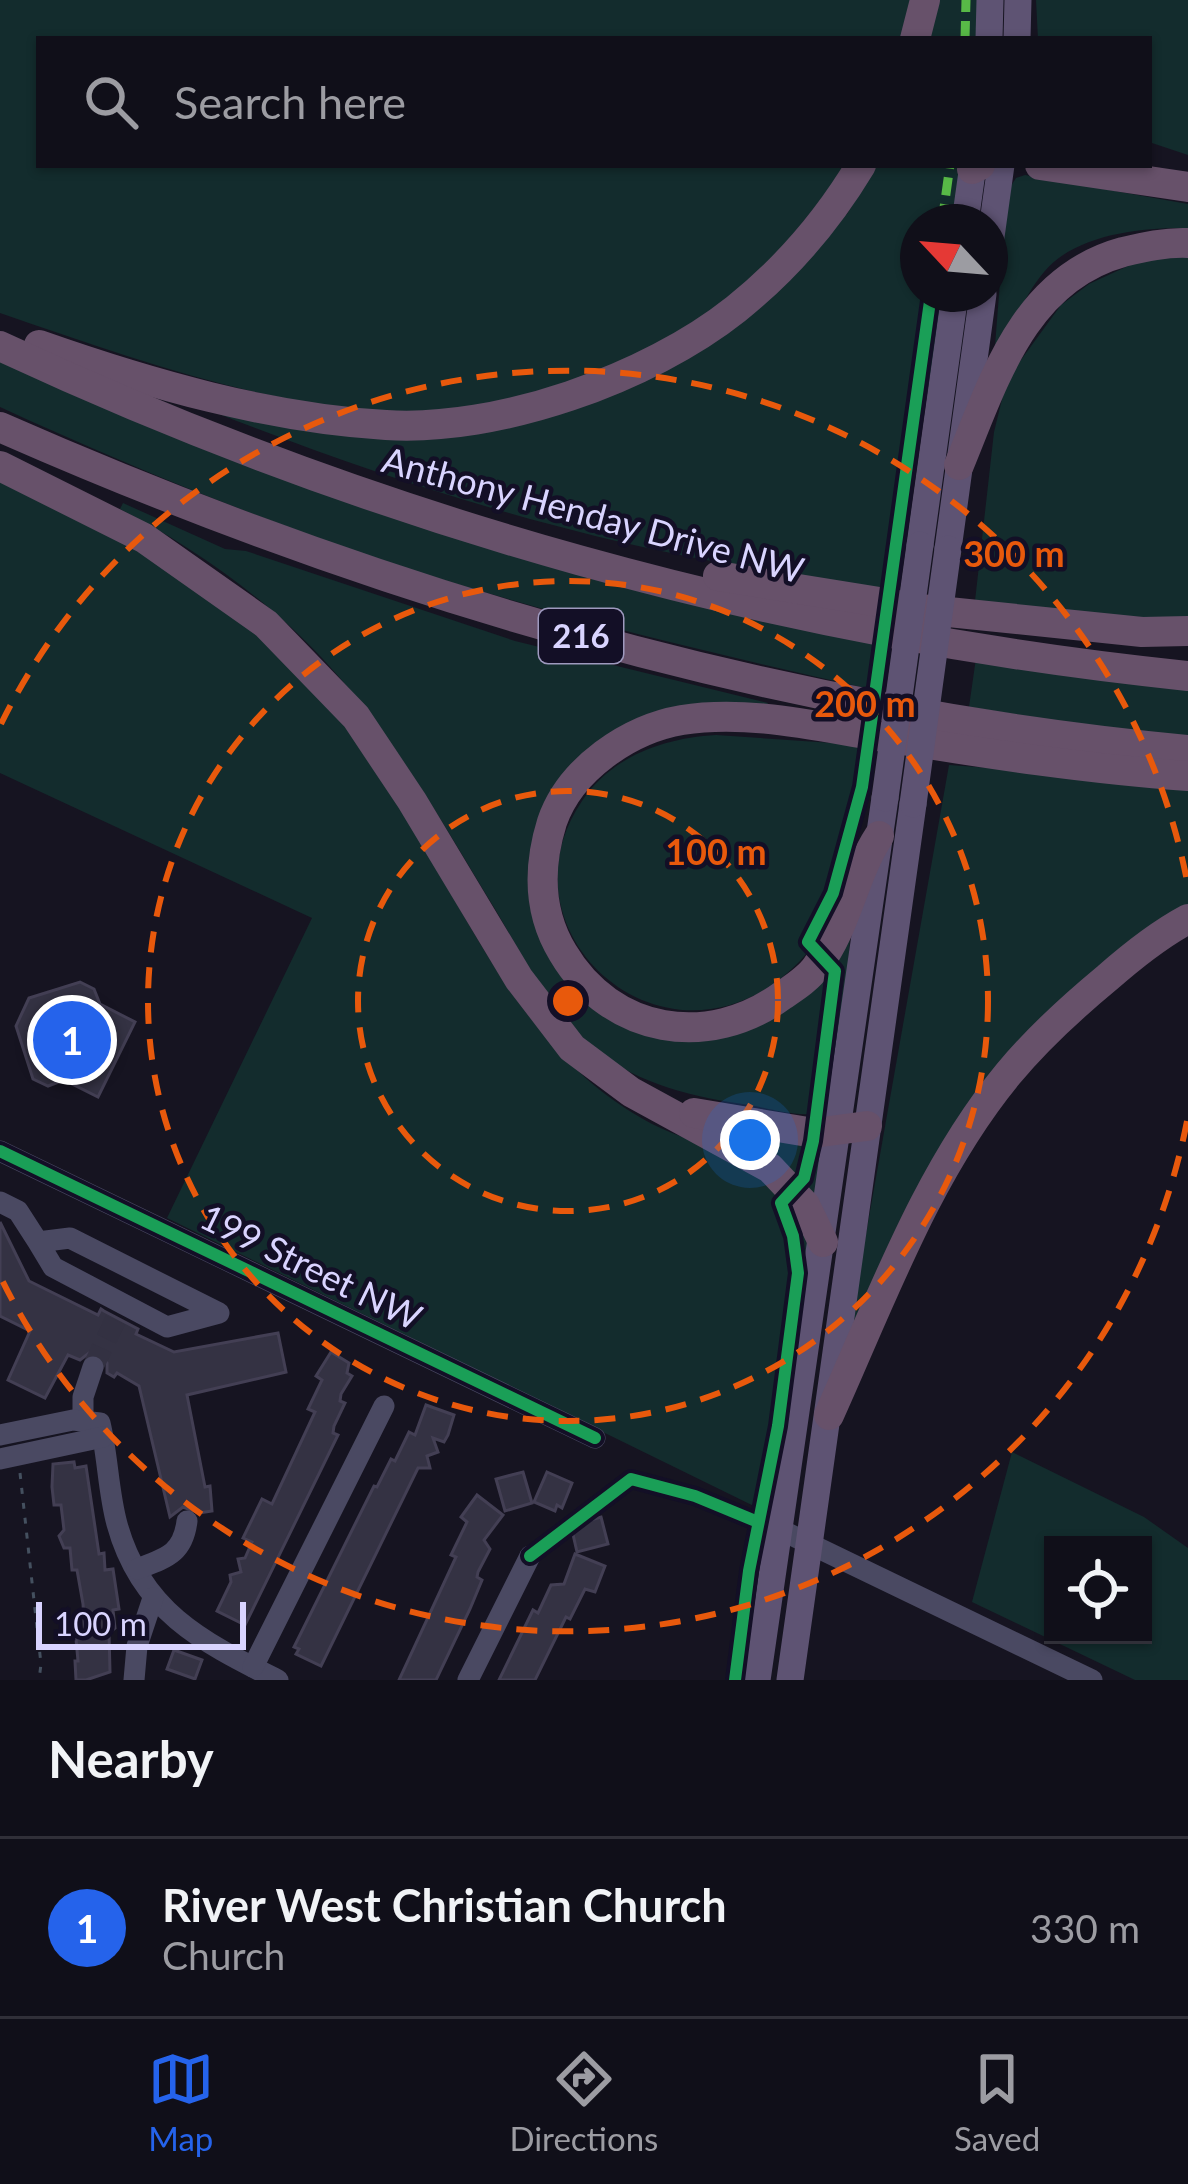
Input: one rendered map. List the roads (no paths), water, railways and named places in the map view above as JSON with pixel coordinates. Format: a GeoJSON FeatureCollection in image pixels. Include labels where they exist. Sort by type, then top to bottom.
{"type":"FeatureCollection","features":[{"type":"Feature","properties":{"kind":"highway"},"geometry":{"type":"LineString","coordinates":[[916,36],[925,0]]}},
{"type":"Feature","properties":{"kind":"highway"},"geometry":{"type":"LineString","coordinates":[[1152,165],[1188,176]]}},
{"type":"Feature","properties":{"kind":"highway"},"geometry":{"type":"LineString","coordinates":[[0,330],[143,379],[315,417],[391,426],[520,411],[635,369],[735,310],[800,248],[859,168]]}},
{"type":"Feature","properties":{"kind":"highway"},"geometry":{"type":"LineString","coordinates":[[1060,168],[1188,187]]}},
{"type":"Feature","properties":{"kind":"highway"},"geometry":{"type":"LineString","coordinates":[[959,465],[1016,335],[1065,279],[1100,259],[1157,245],[1188,244]]}},
{"type":"Feature","properties":{"kind":"highway","name":"Anthony Henday Drive NW"},"geometry":{"type":"LineString","coordinates":[[0,346],[201,433],[402,506],[624,572],[761,606],[1013,652],[1188,676]]}},
{"type":"Feature","properties":{"kind":"highway","name":"216"},"geometry":{"type":"LineString","coordinates":[[0,427],[296,547],[532,623],[719,672],[856,700],[1021,729],[1188,750]]}},
{"type":"Feature","properties":{"kind":"highway"},"geometry":{"type":"LineString","coordinates":[[0,466],[161,550],[266,623],[356,717],[548,1020],[588,1063],[770,1168],[793,1187],[823,1242]]}},
{"type":"Feature","properties":{"kind":"highway"},"geometry":{"type":"LineString","coordinates":[[402,506],[526,530],[709,575],[822,594],[1058,624],[1188,631]]}},
{"type":"Feature","properties":{"kind":"highway"},"geometry":{"type":"LineString","coordinates":[[879,836],[861,863],[831,945],[814,971],[758,1012],[718,1026],[692,1030],[634,1018],[598,993],[562,953],[541,894],[551,827],[558,806],[575,782],[599,758],[638,734],[680,720],[785,722],[1010,757],[1188,776]]}},
{"type":"Feature","properties":{"kind":"highway"},"geometry":{"type":"LineString","coordinates":[[829,1414],[916,1226],[1007,1075],[1083,998],[1188,919]]}},
{"type":"Feature","properties":{"kind":"highway"},"geometry":{"type":"LineString","coordinates":[[632,1092],[738,1123],[852,1130]]}},
{"type":"Feature","properties":{"kind":"main road"},"geometry":{"type":"LineString","coordinates":[[988,36],[990,0]]}},
{"type":"Feature","properties":{"kind":"main road"},"geometry":{"type":"LineString","coordinates":[[1017,36],[1018,0]]}},
{"type":"Feature","properties":{"kind":"main road"},"geometry":{"type":"LineString","coordinates":[[970,204],[981,168]]}},
{"type":"Feature","properties":{"kind":"main road"},"geometry":{"type":"LineString","coordinates":[[982,168],[986,204]]}},
{"type":"Feature","properties":{"kind":"main road"},"geometry":{"type":"LineString","coordinates":[[758,1680],[823,1242],[852,1130],[934,547],[954,312]]}},
{"type":"Feature","properties":{"kind":"main road"},"geometry":{"type":"LineString","coordinates":[[934,547],[959,465],[980,312]]}},
{"type":"Feature","properties":{"kind":"main road"},"geometry":{"type":"LineString","coordinates":[[790,1680],[829,1414],[879,836],[899,801]]}},
{"type":"Feature","properties":{"kind":"street","name":"199 Street NW"},"geometry":{"type":"LineString","coordinates":[[0,1151],[595,1438]]}},
{"type":"Feature","properties":{"kind":"street"},"geometry":{"type":"LineString","coordinates":[[0,1202],[18,1211],[53,1267],[120,1311],[167,1327],[219,1312],[70,1238],[38,1242]]}},
{"type":"Feature","properties":{"kind":"street"},"geometry":{"type":"LineString","coordinates":[[93,1366],[83,1397],[95,1427],[116,1519],[153,1598],[205,1642],[278,1680]]}},
{"type":"Feature","properties":{"kind":"street"},"geometry":{"type":"LineString","coordinates":[[253,1667],[384,1406]]}},
{"type":"Feature","properties":{"kind":"street"},"geometry":{"type":"LineString","coordinates":[[0,1435],[95,1427]]}},
{"type":"Feature","properties":{"kind":"street"},"geometry":{"type":"LineString","coordinates":[[10,1465],[95,1427]]}},
{"type":"Feature","properties":{"kind":"street"},"geometry":{"type":"LineString","coordinates":[[136,1569],[175,1554],[185,1540],[187,1521]]}},
{"type":"Feature","properties":{"kind":"street"},"geometry":{"type":"LineString","coordinates":[[781,1530],[1092,1680]]}},
{"type":"Feature","properties":{"kind":"street"},"geometry":{"type":"LineString","coordinates":[[468,1680],[530,1556]]}},
{"type":"Feature","properties":{"kind":"street"},"geometry":{"type":"LineString","coordinates":[[134,1680],[137,1646],[153,1598]]}},
{"type":"Feature","properties":{"kind":"tunnel"},"geometry":{"type":"LineString","coordinates":[[93,1367],[117,1317]]}},
{"type":"Feature","properties":{"kind":"place","name":"River West Christian Church"},"geometry":{"type":"Point","coordinates":[72,1040]}}]}
